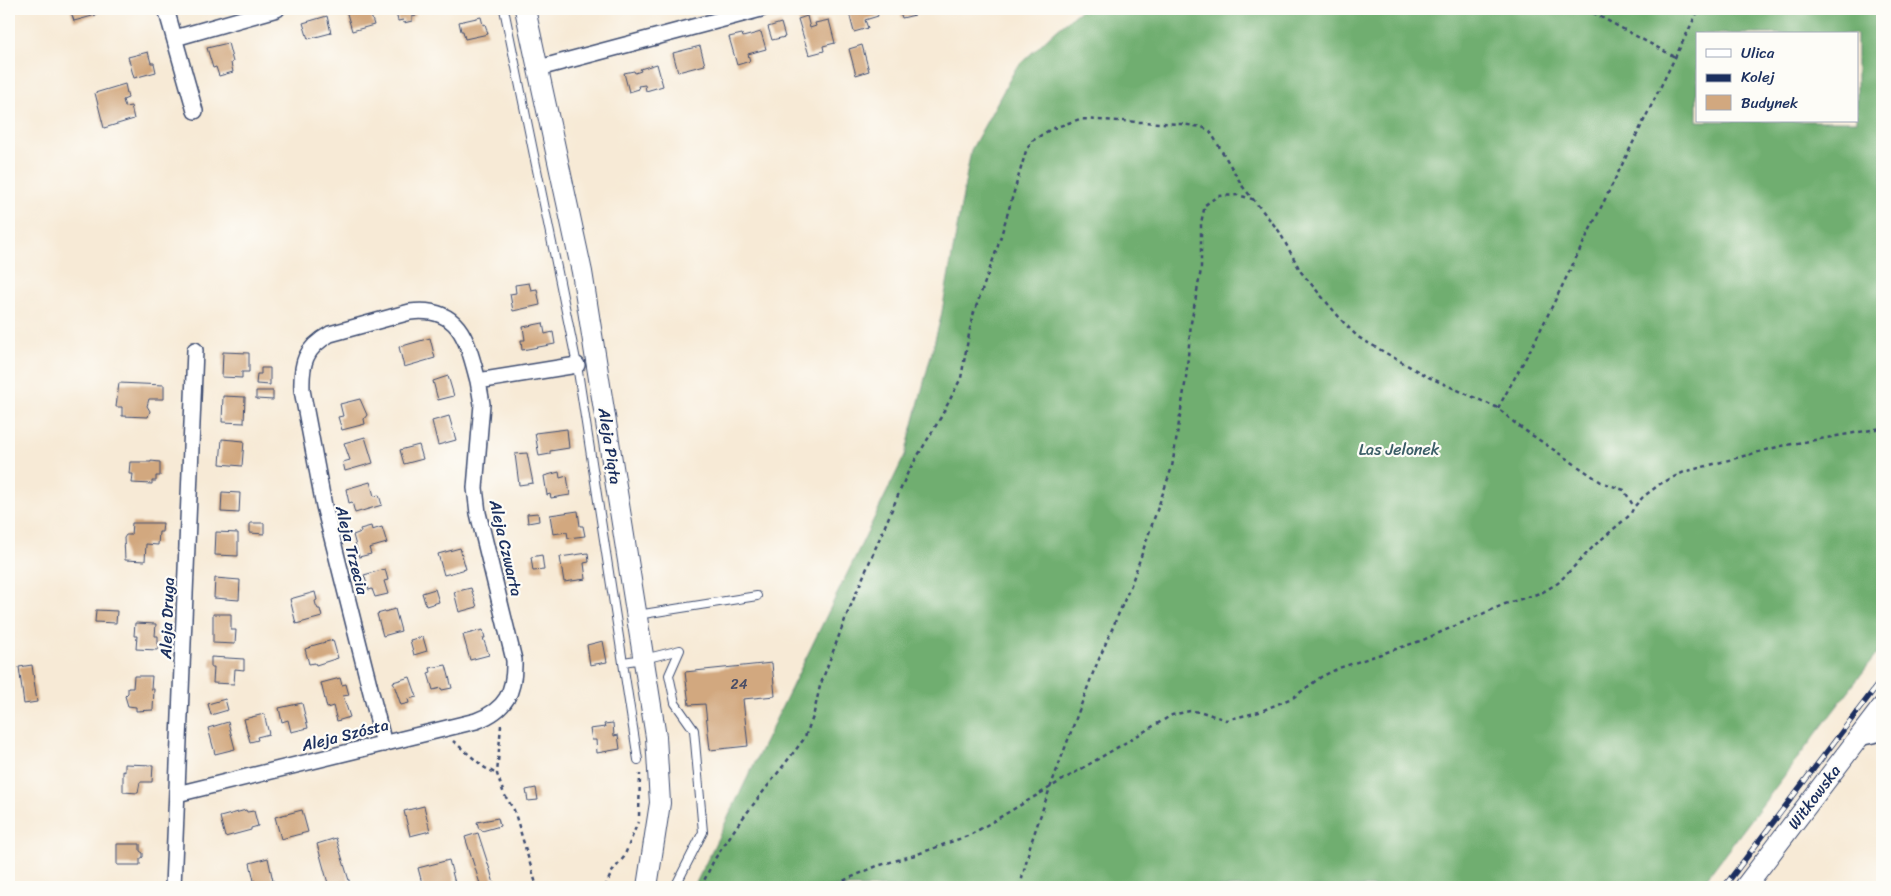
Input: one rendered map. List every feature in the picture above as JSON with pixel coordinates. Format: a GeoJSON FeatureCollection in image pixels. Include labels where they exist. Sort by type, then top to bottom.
{"type":"FeatureCollection","features":[{"type":"Feature","properties":{"kind":"street"},"geometry":{"type":"LineString","coordinates":[[166,9],[195,111]]}},
{"type":"Feature","properties":{"kind":"street"},"geometry":{"type":"LineString","coordinates":[[175,38],[277,9]]}},
{"type":"Feature","properties":{"kind":"street","name":"Aleja Piąta"},"geometry":{"type":"LineString","coordinates":[[525,9],[582,272],[656,737],[660,803],[647,887]]}},
{"type":"Feature","properties":{"kind":"street"},"geometry":{"type":"LineString","coordinates":[[539,68],[761,9]]}},
{"type":"Feature","properties":{"kind":"street","name":"Aleja Czwarta"},"geometry":{"type":"LineString","coordinates":[[304,361],[315,346],[330,334],[410,312],[429,312],[448,317],[461,333],[471,356],[482,404],[476,500],[480,526],[514,660],[515,676],[511,692]]}},
{"type":"Feature","properties":{"kind":"street","name":"Aleja Druga"},"geometry":{"type":"LineString","coordinates":[[172,887],[195,350]]}},
{"type":"Feature","properties":{"kind":"street","name":"Aleja Trzecia"},"geometry":{"type":"LineString","coordinates":[[304,361],[302,390],[324,506],[384,744]]}},
{"type":"Feature","properties":{"kind":"street"},"geometry":{"type":"LineString","coordinates":[[478,381],[577,365]]}},
{"type":"Feature","properties":{"kind":"street","name":"Aleja Szósta"},"geometry":{"type":"LineString","coordinates":[[177,794],[441,730],[487,717],[500,706],[511,692]]}},
{"type":"Feature","properties":{"kind":"street","name":"Witkowska"},"geometry":{"type":"LineString","coordinates":[[1745,887],[1882,707]]}},
{"type":"Feature","properties":{"kind":"street"},"geometry":{"type":"LineString","coordinates":[[1859,738],[1882,733]]}},
{"type":"Feature","properties":{"kind":"lane"},"geometry":{"type":"LineString","coordinates":[[504,9],[577,365],[638,760]]}},
{"type":"Feature","properties":{"kind":"lane"},"geometry":{"type":"LineString","coordinates":[[637,615],[757,596]]}},
{"type":"Feature","properties":{"kind":"lane"},"geometry":{"type":"LineString","coordinates":[[623,662],[680,650],[670,675],[675,703],[694,730],[703,832],[675,887]]}},
{"type":"Feature","properties":{"kind":"path"},"geometry":{"type":"LineString","coordinates":[[1586,9],[1675,57]]}},
{"type":"Feature","properties":{"kind":"path"},"geometry":{"type":"LineString","coordinates":[[1498,408],[1534,343],[1699,9]]}},
{"type":"Feature","properties":{"kind":"path"},"geometry":{"type":"LineString","coordinates":[[700,887],[714,860],[739,823],[804,739],[813,717],[820,686],[846,617],[908,472],[941,417],[961,378],[972,318],[998,246],[1026,151],[1032,141],[1051,129],[1080,119],[1202,126],[1210,131],[1243,187],[1279,231],[1301,272],[1358,337],[1426,376],[1498,408],[1517,425],[1601,482],[1624,490],[1634,507]]}},
{"type":"Feature","properties":{"kind":"path"},"geometry":{"type":"LineString","coordinates":[[1020,887],[1030,846],[1050,788],[1093,673],[1131,585],[1172,467],[1201,270],[1201,223],[1204,205],[1218,196],[1238,196],[1253,199]]}},
{"type":"Feature","properties":{"kind":"path"},"geometry":{"type":"LineString","coordinates":[[829,887],[877,866],[915,855],[970,835],[1172,715],[1190,711],[1202,712],[1226,720],[1260,712],[1294,697],[1320,677],[1339,668],[1423,640],[1505,604],[1543,592],[1558,583],[1596,544],[1630,515],[1634,507],[1660,484],[1684,472],[1781,446],[1882,428]]}},
{"type":"Feature","properties":{"kind":"path"},"geometry":{"type":"LineString","coordinates":[[501,724],[498,774],[504,794],[517,818],[537,887]]}},
{"type":"Feature","properties":{"kind":"path"},"geometry":{"type":"LineString","coordinates":[[441,730],[484,768],[498,774]]}},
{"type":"Feature","properties":{"kind":"path"},"geometry":{"type":"LineString","coordinates":[[605,887],[612,872],[624,857],[638,825],[640,782],[638,760]]}},
{"type":"Feature","properties":{"kind":"green space","name":"Las Jelonek"},"geometry":{"type":"Polygon","coordinates":[[[1082,9],[1882,9],[1882,647],[1700,887],[694,887],[905,455],[941,317],[971,150],[1016,68],[1056,30],[1082,9]]]}},
{"type":"Feature","properties":{"kind":"building"},"geometry":{"type":"Polygon","coordinates":[[[70,9],[94,9],[96,15],[74,21],[70,9]]]}},
{"type":"Feature","properties":{"kind":"building"},"geometry":{"type":"Polygon","coordinates":[[[369,9],[374,25],[352,31],[346,10],[369,9]]]}},
{"type":"Feature","properties":{"kind":"building"},"geometry":{"type":"Polygon","coordinates":[[[386,9],[414,9],[416,16],[412,17],[412,21],[404,23],[403,20],[398,21],[396,13],[388,15],[386,9]]]}},
{"type":"Feature","properties":{"kind":"building"},"geometry":{"type":"Polygon","coordinates":[[[848,9],[876,9],[878,16],[865,20],[868,28],[854,32],[848,9]]]}},
{"type":"Feature","properties":{"kind":"building"},"geometry":{"type":"Polygon","coordinates":[[[899,9],[914,9],[915,15],[902,18],[899,9]]]}},
{"type":"Feature","properties":{"kind":"building"},"geometry":{"type":"Polygon","coordinates":[[[327,16],[331,33],[308,39],[303,23],[327,16]]]}},
{"type":"Feature","properties":{"kind":"building"},"geometry":{"type":"Polygon","coordinates":[[[807,16],[810,28],[816,26],[815,23],[829,20],[835,43],[823,46],[824,51],[809,55],[798,19],[807,16]]]}},
{"type":"Feature","properties":{"kind":"building"},"geometry":{"type":"Polygon","coordinates":[[[481,17],[488,34],[465,39],[459,22],[481,17]]]}},
{"type":"Feature","properties":{"kind":"building"},"geometry":{"type":"Polygon","coordinates":[[[781,23],[785,37],[772,40],[768,27],[781,23]]]}},
{"type":"Feature","properties":{"kind":"building"},"geometry":{"type":"Polygon","coordinates":[[[761,32],[766,49],[748,54],[750,61],[737,65],[729,37],[742,34],[743,37],[761,32]]]}},
{"type":"Feature","properties":{"kind":"building"},"geometry":{"type":"Polygon","coordinates":[[[228,43],[233,62],[231,63],[233,72],[219,76],[216,67],[213,68],[207,48],[228,43]]]}},
{"type":"Feature","properties":{"kind":"building"},"geometry":{"type":"Polygon","coordinates":[[[862,45],[869,71],[856,75],[849,49],[862,45]]]}},
{"type":"Feature","properties":{"kind":"building"},"geometry":{"type":"Polygon","coordinates":[[[700,46],[705,65],[678,72],[673,53],[700,46]]]}},
{"type":"Feature","properties":{"kind":"building"},"geometry":{"type":"Polygon","coordinates":[[[148,52],[156,72],[134,78],[128,57],[148,52]]]}},
{"type":"Feature","properties":{"kind":"building"},"geometry":{"type":"Polygon","coordinates":[[[657,64],[663,86],[646,91],[645,85],[638,86],[639,89],[629,92],[624,73],[634,71],[635,73],[641,71],[640,69],[657,64]]]}},
{"type":"Feature","properties":{"kind":"building"},"geometry":{"type":"Polygon","coordinates":[[[125,84],[128,98],[123,100],[125,107],[131,106],[134,119],[104,128],[95,93],[125,84]]]}},
{"type":"Feature","properties":{"kind":"building"},"geometry":{"type":"Polygon","coordinates":[[[529,283],[531,290],[537,289],[540,305],[513,311],[510,294],[516,293],[515,285],[529,283]]]}},
{"type":"Feature","properties":{"kind":"building"},"geometry":{"type":"Polygon","coordinates":[[[543,323],[545,334],[553,332],[555,344],[522,350],[521,340],[525,340],[523,327],[543,323]]]}},
{"type":"Feature","properties":{"kind":"building"},"geometry":{"type":"Polygon","coordinates":[[[430,338],[435,358],[404,367],[399,347],[430,338]]]}},
{"type":"Feature","properties":{"kind":"building"},"geometry":{"type":"Polygon","coordinates":[[[223,352],[249,353],[249,372],[242,372],[242,378],[222,377],[223,352]]]}},
{"type":"Feature","properties":{"kind":"building"},"geometry":{"type":"Polygon","coordinates":[[[261,368],[270,368],[270,385],[256,384],[257,374],[261,374],[261,368]]]}},
{"type":"Feature","properties":{"kind":"building"},"geometry":{"type":"Polygon","coordinates":[[[448,376],[454,396],[438,400],[433,381],[448,376]]]}},
{"type":"Feature","properties":{"kind":"building"},"geometry":{"type":"Polygon","coordinates":[[[119,383],[164,385],[164,399],[149,399],[147,406],[150,411],[148,417],[122,416],[122,407],[116,407],[119,383]]]}},
{"type":"Feature","properties":{"kind":"building"},"geometry":{"type":"Polygon","coordinates":[[[256,391],[273,391],[273,400],[256,399],[256,391]]]}},
{"type":"Feature","properties":{"kind":"building"},"geometry":{"type":"Polygon","coordinates":[[[223,396],[245,397],[244,423],[222,422],[223,396]]]}},
{"type":"Feature","properties":{"kind":"building"},"geometry":{"type":"Polygon","coordinates":[[[360,399],[367,415],[364,419],[365,424],[342,430],[338,417],[343,416],[340,404],[360,399]]]}},
{"type":"Feature","properties":{"kind":"building"},"geometry":{"type":"Polygon","coordinates":[[[449,416],[456,440],[438,445],[432,421],[449,416]]]}},
{"type":"Feature","properties":{"kind":"building"},"geometry":{"type":"Polygon","coordinates":[[[567,429],[569,448],[550,451],[550,454],[539,456],[535,433],[567,429]]]}},
{"type":"Feature","properties":{"kind":"building"},"geometry":{"type":"Polygon","coordinates":[[[365,437],[373,463],[345,471],[343,462],[350,460],[344,443],[365,437]]]}},
{"type":"Feature","properties":{"kind":"building"},"geometry":{"type":"Polygon","coordinates":[[[222,439],[244,441],[242,466],[220,464],[222,439]]]}},
{"type":"Feature","properties":{"kind":"building"},"geometry":{"type":"Polygon","coordinates":[[[419,445],[423,459],[404,464],[400,450],[419,445]]]}},
{"type":"Feature","properties":{"kind":"building"},"geometry":{"type":"Polygon","coordinates":[[[527,453],[533,483],[519,485],[515,454],[527,453]]]}},
{"type":"Feature","properties":{"kind":"building"},"geometry":{"type":"Polygon","coordinates":[[[130,462],[160,462],[160,476],[156,476],[156,481],[152,481],[152,484],[132,483],[133,474],[129,474],[130,462]]]}},
{"type":"Feature","properties":{"kind":"building"},"geometry":{"type":"Polygon","coordinates":[[[559,472],[560,478],[567,476],[570,495],[551,498],[550,494],[547,495],[544,476],[559,472]]]}},
{"type":"Feature","properties":{"kind":"building"},"geometry":{"type":"Polygon","coordinates":[[[370,482],[374,496],[379,495],[382,505],[355,513],[352,502],[349,503],[346,489],[370,482]]]}},
{"type":"Feature","properties":{"kind":"building"},"geometry":{"type":"Polygon","coordinates":[[[222,492],[240,493],[239,513],[221,512],[222,492]]]}},
{"type":"Feature","properties":{"kind":"building"},"geometry":{"type":"Polygon","coordinates":[[[578,511],[580,526],[583,526],[585,536],[568,538],[567,532],[553,534],[550,515],[578,511]]]}},
{"type":"Feature","properties":{"kind":"building"},"geometry":{"type":"Polygon","coordinates":[[[538,513],[539,521],[528,523],[527,514],[538,513]]]}},
{"type":"Feature","properties":{"kind":"building"},"geometry":{"type":"Polygon","coordinates":[[[132,523],[163,523],[162,532],[159,532],[158,545],[146,544],[145,561],[125,560],[124,538],[126,535],[131,535],[132,523]]]}},
{"type":"Feature","properties":{"kind":"building"},"geometry":{"type":"Polygon","coordinates":[[[250,523],[264,523],[264,534],[250,533],[250,523]]]}},
{"type":"Feature","properties":{"kind":"building"},"geometry":{"type":"Polygon","coordinates":[[[371,526],[372,530],[382,527],[387,543],[369,548],[371,554],[359,557],[353,535],[361,532],[360,529],[371,526]]]}},
{"type":"Feature","properties":{"kind":"building"},"geometry":{"type":"Polygon","coordinates":[[[216,532],[238,533],[238,556],[215,555],[216,532]]]}},
{"type":"Feature","properties":{"kind":"building"},"geometry":{"type":"Polygon","coordinates":[[[460,548],[466,569],[444,575],[438,554],[460,548]]]}},
{"type":"Feature","properties":{"kind":"building"},"geometry":{"type":"Polygon","coordinates":[[[588,553],[589,562],[584,563],[586,579],[564,582],[560,557],[588,553]]]}},
{"type":"Feature","properties":{"kind":"building"},"geometry":{"type":"Polygon","coordinates":[[[542,555],[544,570],[533,571],[531,557],[542,555]]]}},
{"type":"Feature","properties":{"kind":"building"},"geometry":{"type":"Polygon","coordinates":[[[385,569],[388,580],[384,581],[388,594],[375,597],[372,589],[369,590],[364,575],[385,569]]]}},
{"type":"Feature","properties":{"kind":"building"},"geometry":{"type":"Polygon","coordinates":[[[215,578],[240,580],[239,600],[214,598],[215,578]]]}},
{"type":"Feature","properties":{"kind":"building"},"geometry":{"type":"Polygon","coordinates":[[[471,588],[477,607],[459,612],[454,592],[471,588]]]}},
{"type":"Feature","properties":{"kind":"building"},"geometry":{"type":"Polygon","coordinates":[[[435,589],[439,602],[426,606],[422,593],[435,589]]]}},
{"type":"Feature","properties":{"kind":"building"},"geometry":{"type":"Polygon","coordinates":[[[315,592],[316,605],[320,609],[322,617],[296,624],[290,599],[315,592]]]}},
{"type":"Feature","properties":{"kind":"building"},"geometry":{"type":"Polygon","coordinates":[[[395,609],[401,631],[383,636],[377,614],[395,609]]]}},
{"type":"Feature","properties":{"kind":"building"},"geometry":{"type":"Polygon","coordinates":[[[96,610],[117,611],[116,623],[95,622],[96,610]]]}},
{"type":"Feature","properties":{"kind":"building"},"geometry":{"type":"Polygon","coordinates":[[[213,614],[231,614],[231,630],[236,630],[235,644],[213,643],[213,614]]]}},
{"type":"Feature","properties":{"kind":"building"},"geometry":{"type":"Polygon","coordinates":[[[135,623],[156,624],[155,636],[158,636],[158,650],[136,649],[135,623]]]}},
{"type":"Feature","properties":{"kind":"building"},"geometry":{"type":"Polygon","coordinates":[[[483,630],[485,638],[483,638],[489,655],[470,660],[463,635],[483,630]]]}},
{"type":"Feature","properties":{"kind":"building"},"geometry":{"type":"Polygon","coordinates":[[[423,637],[427,651],[414,655],[410,640],[423,637]]]}},
{"type":"Feature","properties":{"kind":"building"},"geometry":{"type":"Polygon","coordinates":[[[333,640],[338,658],[316,665],[315,663],[309,664],[305,649],[333,640]]]}},
{"type":"Feature","properties":{"kind":"building"},"geometry":{"type":"Polygon","coordinates":[[[603,641],[607,662],[590,665],[587,645],[603,641]]]}},
{"type":"Feature","properties":{"kind":"building"},"geometry":{"type":"Polygon","coordinates":[[[211,657],[244,659],[244,670],[235,669],[234,684],[213,683],[214,667],[211,667],[211,657]]]}},
{"type":"Feature","properties":{"kind":"building"},"geometry":{"type":"Polygon","coordinates":[[[772,663],[775,696],[743,699],[748,746],[710,750],[705,704],[689,705],[685,672],[772,663]]]}},
{"type":"Feature","properties":{"kind":"building"},"geometry":{"type":"Polygon","coordinates":[[[32,665],[37,702],[24,704],[19,667],[32,665]]]}},
{"type":"Feature","properties":{"kind":"building"},"geometry":{"type":"Polygon","coordinates":[[[446,665],[452,688],[433,690],[428,673],[431,672],[430,668],[446,665]]]}},
{"type":"Feature","properties":{"kind":"building"},"geometry":{"type":"Polygon","coordinates":[[[134,676],[152,676],[151,689],[154,689],[153,710],[136,711],[136,707],[128,706],[125,696],[128,693],[128,688],[133,688],[134,676]]]}},
{"type":"Feature","properties":{"kind":"building"},"geometry":{"type":"Polygon","coordinates":[[[410,677],[417,697],[408,699],[409,703],[401,705],[393,682],[410,677]]]}},
{"type":"Feature","properties":{"kind":"building"},"geometry":{"type":"Polygon","coordinates":[[[340,678],[342,685],[346,684],[349,695],[343,696],[350,717],[337,721],[333,706],[327,708],[321,683],[340,678]]]}},
{"type":"Feature","properties":{"kind":"building"},"geometry":{"type":"Polygon","coordinates":[[[225,699],[228,710],[211,715],[208,704],[225,699]]]}},
{"type":"Feature","properties":{"kind":"building"},"geometry":{"type":"Polygon","coordinates":[[[302,703],[308,728],[291,732],[288,720],[282,722],[279,708],[302,703]]]}},
{"type":"Feature","properties":{"kind":"building"},"geometry":{"type":"Polygon","coordinates":[[[264,714],[269,734],[257,737],[258,740],[250,742],[244,719],[264,714]]]}},
{"type":"Feature","properties":{"kind":"building"},"geometry":{"type":"Polygon","coordinates":[[[228,722],[235,749],[215,754],[208,728],[228,722]]]}},
{"type":"Feature","properties":{"kind":"building"},"geometry":{"type":"Polygon","coordinates":[[[613,723],[614,736],[618,735],[620,749],[597,753],[596,740],[592,740],[590,729],[605,727],[604,724],[613,723]]]}},
{"type":"Feature","properties":{"kind":"building"},"geometry":{"type":"Polygon","coordinates":[[[125,764],[153,765],[152,782],[140,782],[138,793],[123,792],[125,764]]]}},
{"type":"Feature","properties":{"kind":"building"},"geometry":{"type":"Polygon","coordinates":[[[536,788],[538,800],[528,801],[526,790],[536,788]]]}},
{"type":"Feature","properties":{"kind":"building"},"geometry":{"type":"Polygon","coordinates":[[[424,806],[430,831],[410,836],[404,811],[424,806]]]}},
{"type":"Feature","properties":{"kind":"building"},"geometry":{"type":"Polygon","coordinates":[[[246,810],[247,812],[254,811],[258,826],[251,828],[251,830],[225,837],[220,817],[246,810]]]}},
{"type":"Feature","properties":{"kind":"building"},"geometry":{"type":"Polygon","coordinates":[[[302,810],[308,832],[281,839],[275,817],[302,810]]]}},
{"type":"Feature","properties":{"kind":"building"},"geometry":{"type":"Polygon","coordinates":[[[498,818],[500,826],[482,831],[479,829],[477,822],[498,818]]]}},
{"type":"Feature","properties":{"kind":"building"},"geometry":{"type":"Polygon","coordinates":[[[478,833],[495,887],[481,887],[465,837],[478,833]]]}},
{"type":"Feature","properties":{"kind":"building"},"geometry":{"type":"Polygon","coordinates":[[[336,838],[351,887],[329,887],[317,844],[336,838]]]}},
{"type":"Feature","properties":{"kind":"building"},"geometry":{"type":"Polygon","coordinates":[[[117,844],[140,844],[140,851],[143,853],[143,857],[140,859],[140,865],[117,865],[117,844]]]}},
{"type":"Feature","properties":{"kind":"building"},"geometry":{"type":"Polygon","coordinates":[[[268,858],[273,881],[255,885],[250,863],[268,858]]]}},
{"type":"Feature","properties":{"kind":"building"},"geometry":{"type":"Polygon","coordinates":[[[449,860],[456,887],[423,887],[418,868],[449,860]]]}},
{"type":"Feature","properties":{"kind":"railway"},"geometry":{"type":"LineString","coordinates":[[1724,887],[1882,679]]}}]}
